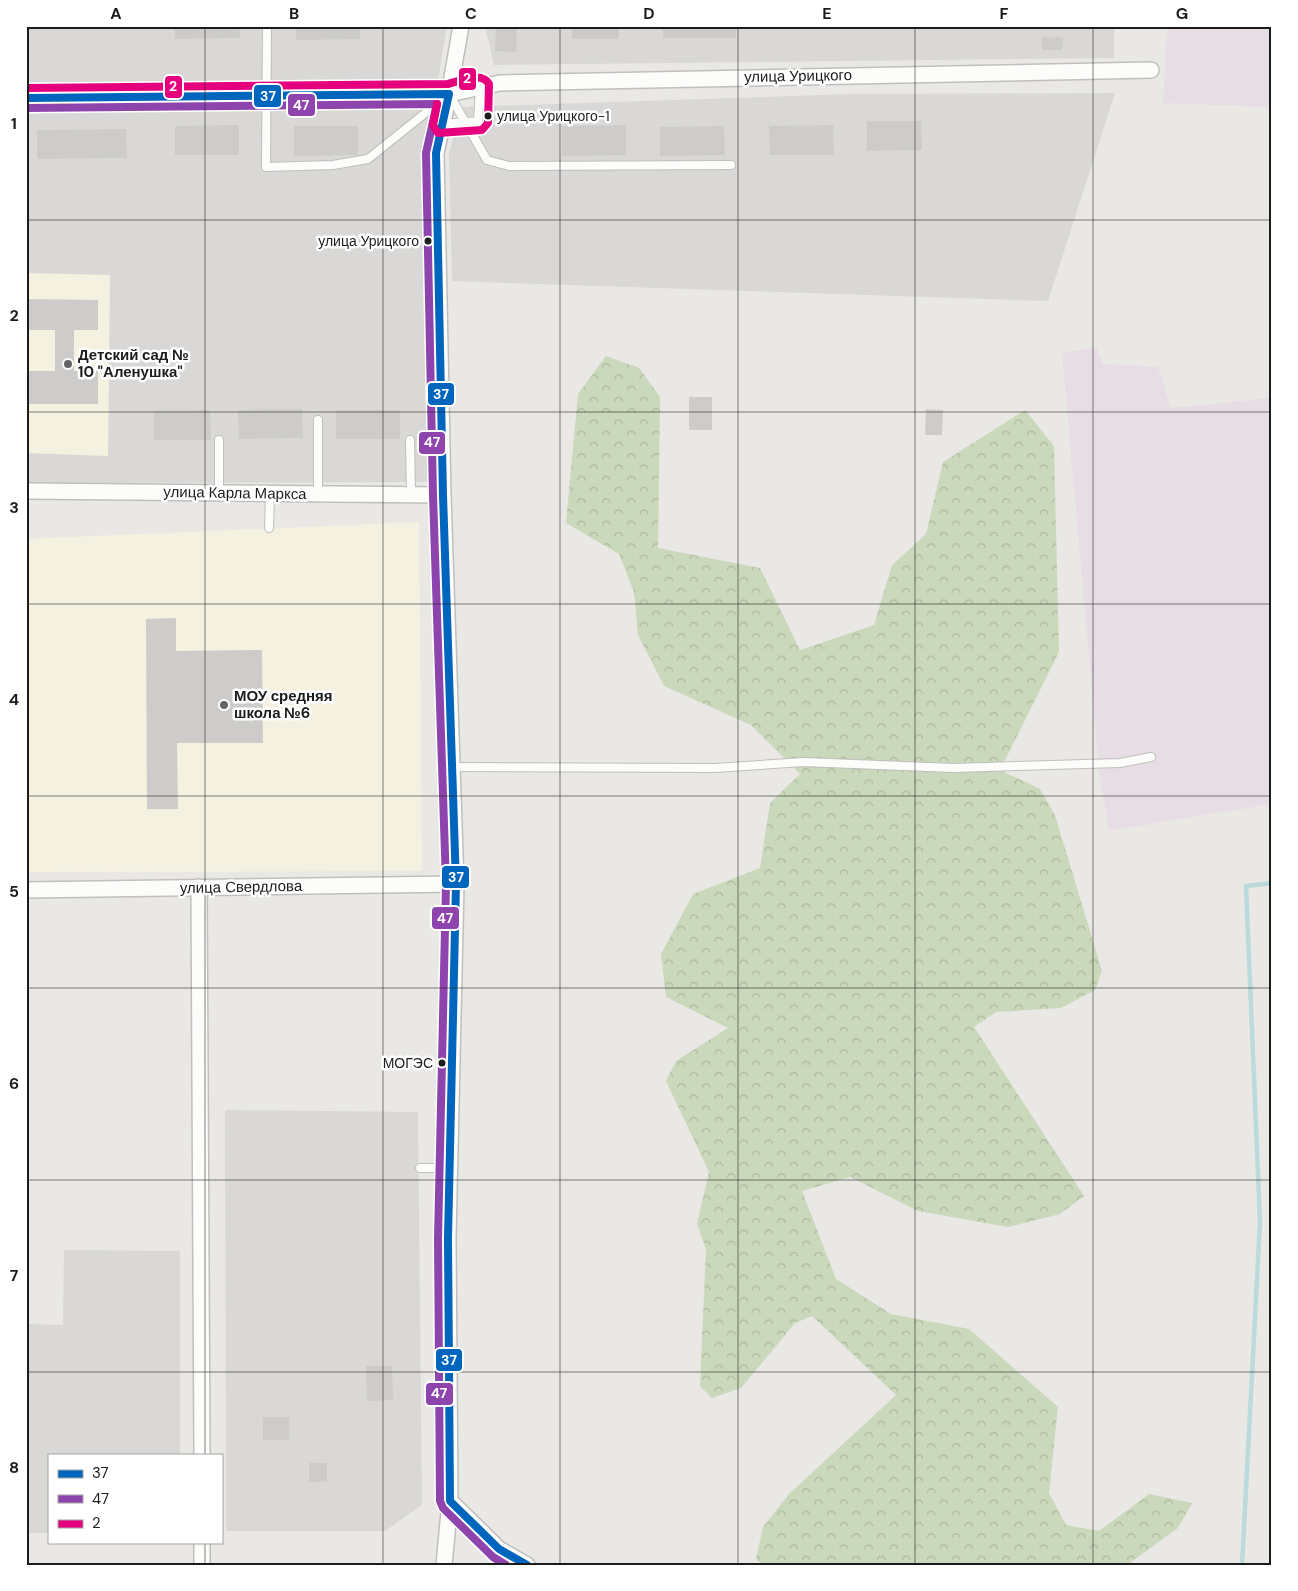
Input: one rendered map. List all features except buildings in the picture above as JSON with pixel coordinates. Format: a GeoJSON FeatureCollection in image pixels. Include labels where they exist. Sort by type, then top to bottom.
{"type":"FeatureCollection","features":[{"type":"Feature","properties":{"kind":"street"},"geometry":{"type":"LineString","coordinates":[[444,1565],[450,1501],[450,1168],[456,884],[443,495],[436,153],[450,94],[461,26]]}},
{"type":"Feature","properties":{"kind":"street","name":"улица Урицкого"},"geometry":{"type":"LineString","coordinates":[[26,98],[450,94],[500,83],[1151,70]]}},
{"type":"Feature","properties":{"kind":"street","name":"улица Карла Маркса"},"geometry":{"type":"LineString","coordinates":[[26,491],[443,495]]}},
{"type":"Feature","properties":{"kind":"street","name":"улица Свердлова"},"geometry":{"type":"LineString","coordinates":[[26,890],[456,884]]}},
{"type":"Feature","properties":{"kind":"street"},"geometry":{"type":"LineString","coordinates":[[200,888],[202,1454]]}},
{"type":"Feature","properties":{"kind":"street"},"geometry":{"type":"LineString","coordinates":[[450,1501],[499,1549],[527,1565]]}},
{"type":"Feature","properties":{"kind":"street"},"geometry":{"type":"LineString","coordinates":[[202,1544],[202,1565]]}},
{"type":"Feature","properties":{"kind":"lane"},"geometry":{"type":"LineString","coordinates":[[266,26],[266,166],[333,165],[368,159],[450,94],[487,160],[509,166],[732,165]]}},
{"type":"Feature","properties":{"kind":"lane"},"geometry":{"type":"LineString","coordinates":[[443,124],[478,121],[480,88]]}},
{"type":"Feature","properties":{"kind":"lane"},"geometry":{"type":"LineString","coordinates":[[318,420],[318,494]]}},
{"type":"Feature","properties":{"kind":"lane"},"geometry":{"type":"LineString","coordinates":[[219,493],[220,440]]}},
{"type":"Feature","properties":{"kind":"lane"},"geometry":{"type":"LineString","coordinates":[[410,440],[411,495]]}},
{"type":"Feature","properties":{"kind":"lane"},"geometry":{"type":"LineString","coordinates":[[269,528],[270,493]]}},
{"type":"Feature","properties":{"kind":"lane"},"geometry":{"type":"LineString","coordinates":[[451,766],[715,768],[804,762],[953,768],[1120,763],[1152,757]]}},
{"type":"Feature","properties":{"kind":"lane"},"geometry":{"type":"LineString","coordinates":[[420,1168],[450,1168]]}},
{"type":"Feature","properties":{"kind":"shaded area"},"geometry":{"type":"Polygon","coordinates":[[[26,26],[447,26],[438,81],[26,82],[26,26]]]}},
{"type":"Feature","properties":{"kind":"shaded area"},"geometry":{"type":"Polygon","coordinates":[[[485,26],[1114,26],[1114,58],[494,65],[485,26]]]}},
{"type":"Feature","properties":{"kind":"shaded area"},"geometry":{"type":"Polygon","coordinates":[[[1167,26],[1272,26],[1272,107],[1163,103],[1167,26]]]}},
{"type":"Feature","properties":{"kind":"shaded area"},"geometry":{"type":"Polygon","coordinates":[[[1115,93],[1048,301],[452,281],[449,154],[460,107],[851,94],[1115,93]]]}},
{"type":"Feature","properties":{"kind":"shaded area"},"geometry":{"type":"Polygon","coordinates":[[[433,107],[423,153],[429,482],[26,483],[26,108],[433,107]]]}},
{"type":"Feature","properties":{"kind":"shaded area","name":"Детский сад № 10 \"Аленушка\""},"geometry":{"type":"Polygon","coordinates":[[[26,273],[110,275],[108,456],[26,453],[26,273]]]}},
{"type":"Feature","properties":{"kind":"shaded area"},"geometry":{"type":"Polygon","coordinates":[[[1096,347],[1103,364],[1158,367],[1171,408],[1272,398],[1272,804],[1109,831],[1099,771],[1062,353],[1096,347]]]}},
{"type":"Feature","properties":{"kind":"shaded area","name":"МОУ средняя школа №6"},"geometry":{"type":"Polygon","coordinates":[[[419,522],[422,871],[26,872],[26,539],[419,522]]]}},
{"type":"Feature","properties":{"kind":"shaded area"},"geometry":{"type":"Polygon","coordinates":[[[225,1110],[418,1112],[422,1505],[385,1531],[226,1531],[225,1110]]]}},
{"type":"Feature","properties":{"kind":"shaded area"},"geometry":{"type":"Polygon","coordinates":[[[64,1250],[180,1251],[180,1454],[48,1454],[48,1533],[26,1533],[26,1324],[63,1325],[64,1250]]]}},
{"type":"Feature","properties":{"kind":"green space"},"geometry":{"type":"Polygon","coordinates":[[[606,356],[639,368],[660,397],[658,548],[760,568],[800,650],[874,625],[892,565],[926,534],[943,462],[1025,410],[1054,446],[1059,652],[1000,770],[1040,789],[1055,815],[1102,971],[1095,990],[1061,1008],[996,1012],[974,1027],[1084,1196],[1060,1214],[1008,1227],[918,1211],[850,1177],[802,1191],[836,1279],[891,1314],[969,1329],[1058,1407],[1049,1493],[1066,1525],[1099,1531],[1149,1494],[1192,1503],[1178,1528],[1131,1562],[1132,1565],[763,1565],[756,1559],[763,1527],[789,1494],[896,1395],[812,1316],[795,1323],[741,1388],[712,1398],[700,1386],[706,1249],[697,1224],[709,1172],[666,1081],[676,1061],[728,1028],[666,997],[661,954],[693,894],[760,868],[770,803],[800,774],[751,725],[664,686],[638,635],[634,592],[619,554],[566,523],[578,394],[606,356]]]}},
{"type":"Feature","properties":{"kind":"waterway"},"geometry":{"type":"LineString","coordinates":[[1242,1565],[1260,1222],[1246,886],[1272,883]]}},
{"type":"Feature","properties":{"kind":"transit line","name":"2"},"geometry":{"type":"LineString","coordinates":[[26,88],[448,84],[476,77],[486,80],[489,84],[488,123],[482,130],[438,133],[433,125],[437,104]]}},
{"type":"Feature","properties":{"kind":"transit line","name":"37"},"geometry":{"type":"LineString","coordinates":[[26,98],[449,94],[436,153],[443,495],[456,884],[448,1238],[450,1501],[499,1549],[527,1565]]}},
{"type":"Feature","properties":{"kind":"transit line","name":"47"},"geometry":{"type":"LineString","coordinates":[[26,108],[437,104],[426,153],[433,495],[446,884],[438,1238],[440,1501],[443,1508],[493,1557],[506,1565]]}},
{"type":"Feature","properties":{"kind":"place","name":"улица Урицкого-1"},"geometry":{"type":"Point","coordinates":[488,116]}},
{"type":"Feature","properties":{"kind":"place","name":"улица Урицкого"},"geometry":{"type":"Point","coordinates":[428,241]}},
{"type":"Feature","properties":{"kind":"place","name":"Детский сад № 10 \"Аленушка\""},"geometry":{"type":"Point","coordinates":[68,364]}},
{"type":"Feature","properties":{"kind":"place","name":"МОУ средняя школа №6"},"geometry":{"type":"Point","coordinates":[224,705]}},
{"type":"Feature","properties":{"kind":"place","name":"МОГЭС"},"geometry":{"type":"Point","coordinates":[442,1063]}}]}
